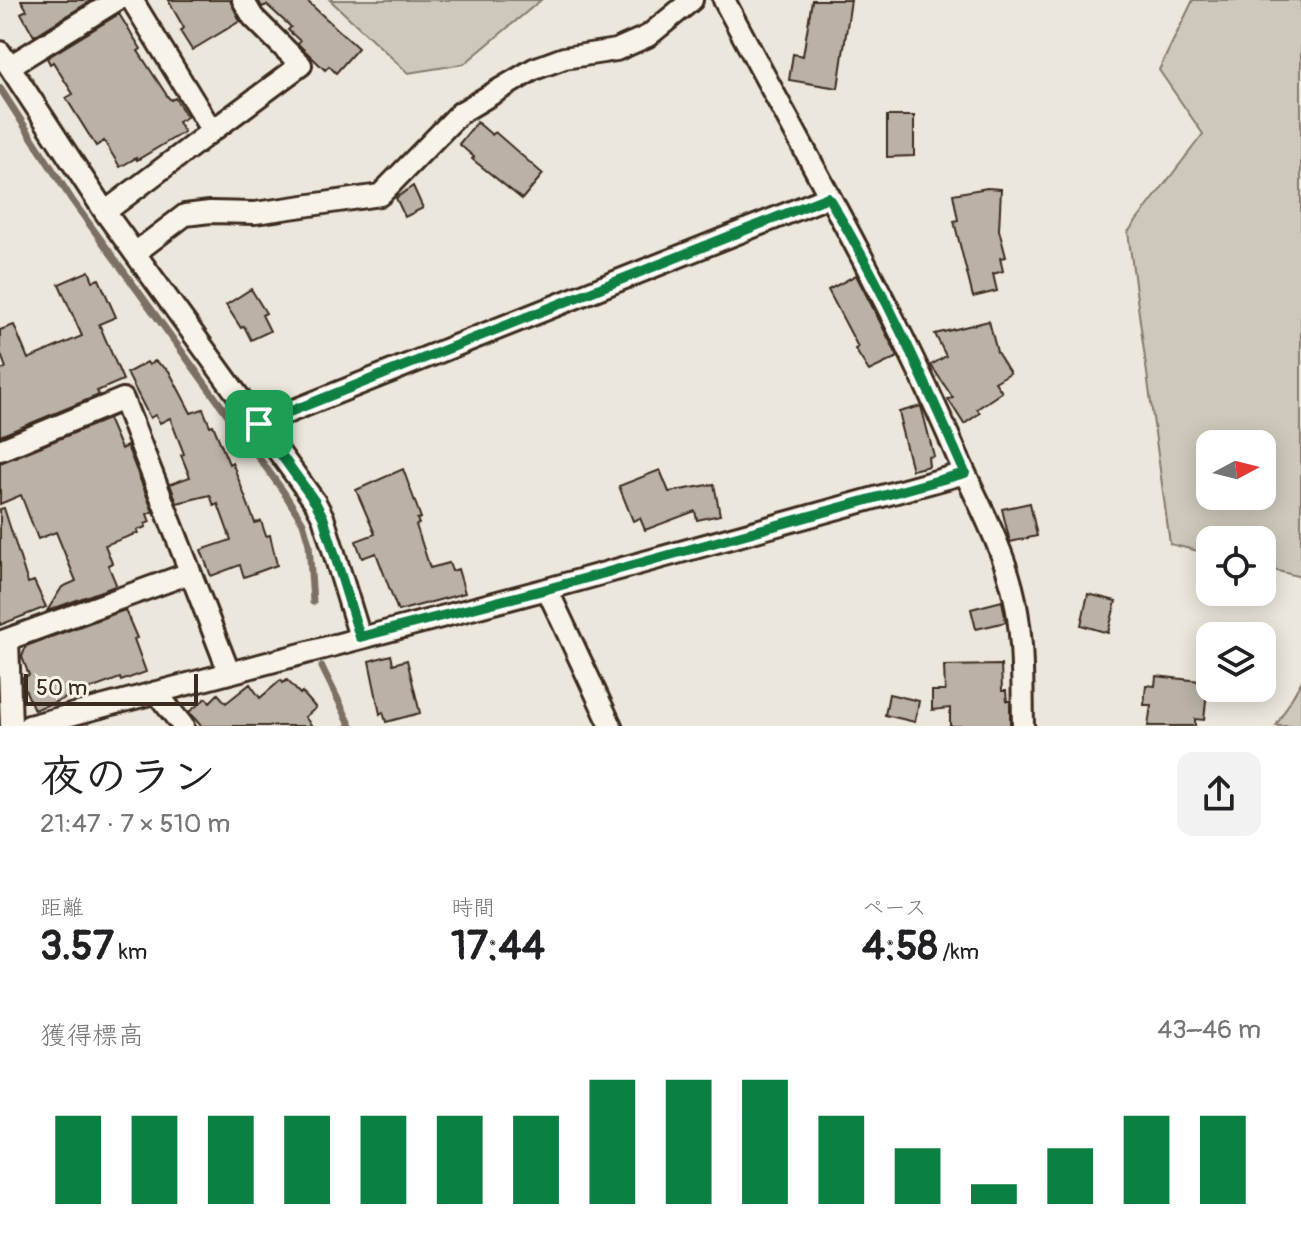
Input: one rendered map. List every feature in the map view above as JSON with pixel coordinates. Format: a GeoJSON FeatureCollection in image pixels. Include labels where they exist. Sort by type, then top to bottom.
{"type":"FeatureCollection","features":[{"type":"Feature","properties":{"kind":"street"},"geometry":{"type":"LineString","coordinates":[[117,0],[5,59],[105,212],[315,502],[323,517],[360,637]]}},
{"type":"Feature","properties":{"kind":"street"},"geometry":{"type":"LineString","coordinates":[[132,0],[212,131]]}},
{"type":"Feature","properties":{"kind":"street"},"geometry":{"type":"LineString","coordinates":[[105,212],[301,65],[253,17],[243,0]]}},
{"type":"Feature","properties":{"kind":"street"},"geometry":{"type":"LineString","coordinates":[[135,253],[185,215],[255,213],[380,195],[460,113],[534,69],[564,58],[616,50],[648,36],[692,0]]}},
{"type":"Feature","properties":{"kind":"street"},"geometry":{"type":"LineString","coordinates":[[724,0],[917,362],[1012,586],[1021,630],[1023,726]]}},
{"type":"Feature","properties":{"kind":"street"},"geometry":{"type":"LineString","coordinates":[[259,424],[828,197]]}},
{"type":"Feature","properties":{"kind":"street"},"geometry":{"type":"LineString","coordinates":[[0,450],[123,399],[229,672]]}},
{"type":"Feature","properties":{"kind":"street"},"geometry":{"type":"LineString","coordinates":[[29,726],[547,589],[965,473]]}},
{"type":"Feature","properties":{"kind":"street"},"geometry":{"type":"LineString","coordinates":[[11,726],[4,641],[190,573]]}},
{"type":"Feature","properties":{"kind":"street"},"geometry":{"type":"LineString","coordinates":[[547,589],[611,726]]}},
{"type":"Feature","properties":{"kind":"street"},"geometry":{"type":"LineString","coordinates":[[156,692],[183,726]]}},
{"type":"Feature","properties":{"kind":"shaded area"},"geometry":{"type":"Polygon","coordinates":[[[330,0],[541,0],[464,64],[408,73],[330,0]]]}},
{"type":"Feature","properties":{"kind":"shaded area"},"geometry":{"type":"Polygon","coordinates":[[[1193,0],[1301,0],[1301,577],[1276,571],[1276,526],[1196,526],[1196,550],[1170,544],[1128,232],[1203,134],[1159,70],[1193,0]]]}},
{"type":"Feature","properties":{"kind":"shaded area"},"geometry":{"type":"Polygon","coordinates":[[[1301,682],[1301,726],[1276,726],[1301,682]]]}},
{"type":"Feature","properties":{"kind":"building"},"geometry":{"type":"Polygon","coordinates":[[[21,0],[92,0],[34,36],[21,13],[27,10],[21,0]]]}},
{"type":"Feature","properties":{"kind":"building"},"geometry":{"type":"Polygon","coordinates":[[[168,0],[230,0],[240,21],[192,50],[180,31],[184,28],[168,0]]]}},
{"type":"Feature","properties":{"kind":"building"},"geometry":{"type":"Polygon","coordinates":[[[258,0],[306,0],[358,48],[336,73],[329,66],[325,70],[298,44],[300,41],[288,30],[291,27],[267,5],[262,7],[258,0]]]}},
{"type":"Feature","properties":{"kind":"building"},"geometry":{"type":"Polygon","coordinates":[[[812,0],[851,0],[838,88],[789,80],[793,54],[803,56],[812,0]]]}},
{"type":"Feature","properties":{"kind":"building"},"geometry":{"type":"Polygon","coordinates":[[[119,14],[141,49],[138,51],[168,97],[171,100],[175,98],[187,117],[178,122],[184,132],[120,167],[104,141],[96,146],[66,98],[73,94],[53,62],[50,64],[47,58],[119,14]]]}},
{"type":"Feature","properties":{"kind":"building"},"geometry":{"type":"Polygon","coordinates":[[[887,116],[914,116],[914,156],[887,157],[887,116]]]}},
{"type":"Feature","properties":{"kind":"building"},"geometry":{"type":"Polygon","coordinates":[[[477,122],[492,135],[495,132],[543,174],[522,199],[472,159],[474,157],[459,144],[477,122]]]}},
{"type":"Feature","properties":{"kind":"building"},"geometry":{"type":"Polygon","coordinates":[[[413,186],[423,208],[405,217],[396,198],[413,186]]]}},
{"type":"Feature","properties":{"kind":"building"},"geometry":{"type":"Polygon","coordinates":[[[987,188],[1001,189],[999,230],[1006,257],[1000,258],[1003,271],[993,274],[997,291],[973,297],[954,221],[958,220],[953,194],[987,188]]]}},
{"type":"Feature","properties":{"kind":"building"},"geometry":{"type":"Polygon","coordinates":[[[89,271],[93,281],[99,279],[116,317],[99,324],[123,380],[97,391],[99,395],[0,436],[0,370],[6,368],[0,352],[0,330],[14,325],[28,359],[82,336],[59,284],[89,271]]]}},
{"type":"Feature","properties":{"kind":"building"},"geometry":{"type":"Polygon","coordinates":[[[856,275],[898,357],[869,371],[855,349],[858,347],[828,290],[856,275]]]}},
{"type":"Feature","properties":{"kind":"building"},"geometry":{"type":"Polygon","coordinates":[[[251,289],[266,313],[262,315],[270,331],[251,340],[244,326],[241,328],[226,305],[251,289]]]}},
{"type":"Feature","properties":{"kind":"building"},"geometry":{"type":"Polygon","coordinates":[[[989,321],[997,352],[1010,373],[995,382],[1002,392],[977,409],[980,413],[964,424],[948,399],[953,398],[931,365],[946,356],[935,334],[989,321]]]}},
{"type":"Feature","properties":{"kind":"building"},"geometry":{"type":"Polygon","coordinates":[[[155,361],[169,371],[191,413],[203,409],[210,426],[213,425],[229,464],[232,462],[255,523],[261,521],[266,536],[270,535],[277,565],[244,577],[240,565],[211,576],[201,550],[231,540],[218,504],[214,506],[210,495],[177,503],[170,484],[190,477],[181,455],[184,454],[170,418],[160,423],[155,415],[150,418],[127,373],[155,361]]]}},
{"type":"Feature","properties":{"kind":"building"},"geometry":{"type":"Polygon","coordinates":[[[921,406],[934,456],[928,457],[929,466],[912,470],[899,412],[921,406]]]}},
{"type":"Feature","properties":{"kind":"building"},"geometry":{"type":"Polygon","coordinates":[[[108,419],[121,449],[127,446],[153,512],[147,514],[150,522],[137,530],[138,533],[105,545],[112,563],[108,565],[115,586],[47,611],[62,587],[76,581],[56,532],[38,539],[21,495],[0,504],[0,463],[108,419]]]}},
{"type":"Feature","properties":{"kind":"building"},"geometry":{"type":"Polygon","coordinates":[[[403,469],[421,518],[417,519],[419,524],[416,525],[430,568],[449,563],[452,571],[458,569],[465,593],[398,611],[376,553],[362,558],[356,541],[375,534],[356,490],[403,469]]]}},
{"type":"Feature","properties":{"kind":"building"},"geometry":{"type":"Polygon","coordinates":[[[660,470],[669,492],[714,484],[720,515],[697,520],[695,511],[645,530],[640,518],[633,521],[619,486],[660,470]]]}},
{"type":"Feature","properties":{"kind":"building"},"geometry":{"type":"Polygon","coordinates":[[[1030,503],[1037,536],[1010,542],[1002,509],[1030,503]]]}},
{"type":"Feature","properties":{"kind":"building"},"geometry":{"type":"Polygon","coordinates":[[[4,508],[28,583],[34,581],[46,607],[0,625],[0,509],[4,508]]]}},
{"type":"Feature","properties":{"kind":"building"},"geometry":{"type":"Polygon","coordinates":[[[1088,594],[1116,601],[1108,633],[1081,625],[1088,594]]]}},
{"type":"Feature","properties":{"kind":"building"},"geometry":{"type":"Polygon","coordinates":[[[1002,601],[1006,622],[976,629],[971,609],[1002,601]]]}},
{"type":"Feature","properties":{"kind":"building"},"geometry":{"type":"Polygon","coordinates":[[[125,610],[146,672],[121,681],[120,678],[34,710],[22,682],[22,678],[29,675],[22,657],[26,646],[125,610]]]}},
{"type":"Feature","properties":{"kind":"building"},"geometry":{"type":"Polygon","coordinates":[[[391,655],[393,664],[407,660],[420,713],[386,722],[383,712],[380,714],[369,661],[391,655]]]}},
{"type":"Feature","properties":{"kind":"building"},"geometry":{"type":"Polygon","coordinates":[[[1001,665],[1002,691],[1006,691],[1007,701],[1010,701],[1010,726],[950,726],[950,708],[932,710],[932,691],[945,691],[944,666],[1001,665]]]}},
{"type":"Feature","properties":{"kind":"building"},"geometry":{"type":"Polygon","coordinates":[[[1156,676],[1196,681],[1196,702],[1206,702],[1204,720],[1195,719],[1195,726],[1148,726],[1151,705],[1144,705],[1146,685],[1155,686],[1156,676]]]}},
{"type":"Feature","properties":{"kind":"building"},"geometry":{"type":"Polygon","coordinates":[[[281,680],[283,683],[287,680],[300,694],[302,692],[316,708],[305,717],[312,726],[201,726],[189,712],[206,698],[210,702],[218,694],[226,703],[250,684],[260,698],[281,680]]]}},
{"type":"Feature","properties":{"kind":"building"},"geometry":{"type":"Polygon","coordinates":[[[889,694],[919,701],[915,722],[885,715],[889,694]]]}},
{"type":"Feature","properties":{"kind":"waterway"},"geometry":{"type":"LineString","coordinates":[[0,88],[72,200],[303,523],[309,544],[313,602]]}},
{"type":"Feature","properties":{"kind":"waterway"},"geometry":{"type":"LineString","coordinates":[[322,667],[351,726]]}},
{"type":"Feature","properties":{"kind":"route"},"geometry":{"type":"LineString","coordinates":[[828,197],[867,264],[917,362],[965,473],[547,589],[360,637],[323,517],[259,424],[828,197]]}}]}
